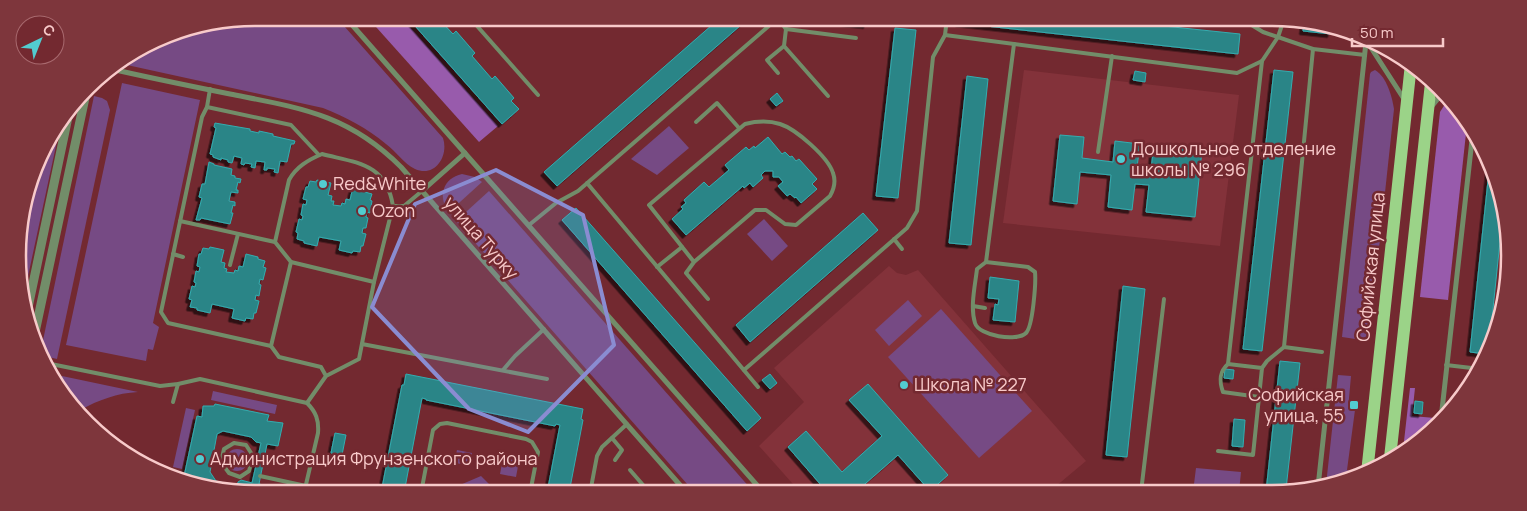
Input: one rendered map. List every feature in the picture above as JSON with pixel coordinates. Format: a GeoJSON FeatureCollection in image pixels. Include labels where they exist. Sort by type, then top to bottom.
{"type":"FeatureCollection","features":[{"type":"Feature","properties":{"kind":"main road","name":"Софийская улица"},"geometry":{"type":"LineString","coordinates":[[1368,463],[1410,73]]}},
{"type":"Feature","properties":{"kind":"main road"},"geometry":{"type":"LineString","coordinates":[[1391,451],[1430,90]]}},
{"type":"Feature","properties":{"kind":"main road"},"geometry":{"type":"LineString","coordinates":[[1393,227],[1415,229]]}},
{"type":"Feature","properties":{"kind":"street"},"geometry":{"type":"LineString","coordinates":[[353,26],[758,485]]}},
{"type":"Feature","properties":{"kind":"street"},"geometry":{"type":"LineString","coordinates":[[1319,479],[1366,47]]}},
{"type":"Feature","properties":{"kind":"street"},"geometry":{"type":"LineString","coordinates":[[1372,49],[1406,103]]}},
{"type":"Feature","properties":{"kind":"street","name":"улица Турку"},"geometry":{"type":"LineString","coordinates":[[120,71],[306,110],[358,131],[388,153],[680,485]]}},
{"type":"Feature","properties":{"kind":"street"},"geometry":{"type":"LineString","coordinates":[[1428,110],[1438,98]]}},
{"type":"Feature","properties":{"kind":"street"},"geometry":{"type":"LineString","coordinates":[[37,324],[84,103]]}},
{"type":"Feature","properties":{"kind":"street"},"geometry":{"type":"LineString","coordinates":[[30,296],[66,127]]}},
{"type":"Feature","properties":{"kind":"street"},"geometry":{"type":"LineString","coordinates":[[1442,409],[1472,144]]}},
{"type":"Feature","properties":{"kind":"street"},"geometry":{"type":"LineString","coordinates":[[422,191],[465,153]]}},
{"type":"Feature","properties":{"kind":"lane"},"geometry":{"type":"LineString","coordinates":[[478,26],[538,95]]}},
{"type":"Feature","properties":{"kind":"lane"},"geometry":{"type":"LineString","coordinates":[[529,225],[556,203],[578,191],[769,26]]}},
{"type":"Feature","properties":{"kind":"lane"},"geometry":{"type":"LineString","coordinates":[[778,73],[767,60],[784,46],[786,29],[784,26]]}},
{"type":"Feature","properties":{"kind":"lane"},"geometry":{"type":"LineString","coordinates":[[744,370],[907,228],[917,211],[933,57],[945,35],[946,26]]}},
{"type":"Feature","properties":{"kind":"lane"},"geometry":{"type":"LineString","coordinates":[[1253,26],[1263,32],[1313,49],[1365,55]]}},
{"type":"Feature","properties":{"kind":"lane"},"geometry":{"type":"LineString","coordinates":[[1259,397],[1223,392],[1220,382],[1222,369],[1228,364],[1262,62],[1278,37],[1281,27]]}},
{"type":"Feature","properties":{"kind":"lane"},"geometry":{"type":"LineString","coordinates":[[786,29],[856,38]]}},
{"type":"Feature","properties":{"kind":"lane"},"geometry":{"type":"LineString","coordinates":[[945,35],[1237,72],[1262,62]]}},
{"type":"Feature","properties":{"kind":"lane"},"geometry":{"type":"LineString","coordinates":[[986,262],[1028,268],[1034,272],[1036,281],[1030,326],[1026,333],[1017,338],[986,334],[978,329],[975,323],[973,306],[977,269],[986,262],[1014,44]]}},
{"type":"Feature","properties":{"kind":"lane"},"geometry":{"type":"LineString","coordinates":[[784,46],[828,96]]}},
{"type":"Feature","properties":{"kind":"lane"},"geometry":{"type":"LineString","coordinates":[[1218,452],[1253,455],[1262,368],[1267,361],[1284,347],[1313,49]]}},
{"type":"Feature","properties":{"kind":"lane"},"geometry":{"type":"LineString","coordinates":[[1098,152],[1112,56]]}},
{"type":"Feature","properties":{"kind":"lane"},"geometry":{"type":"LineString","coordinates":[[210,90],[207,107],[202,117],[161,312],[168,323],[271,346],[279,357],[321,367],[326,376]]}},
{"type":"Feature","properties":{"kind":"lane"},"geometry":{"type":"LineString","coordinates":[[696,122],[717,103],[739,128]]}},
{"type":"Feature","properties":{"kind":"lane"},"geometry":{"type":"LineString","coordinates":[[207,107],[291,125],[320,154],[361,164],[376,171],[385,180],[391,192],[393,206],[374,282],[359,359],[326,376],[307,403]]}},
{"type":"Feature","properties":{"kind":"lane"},"geometry":{"type":"LineString","coordinates":[[694,262],[649,205],[739,128],[745,124],[759,121],[782,124],[812,145],[830,166],[834,174],[834,190],[830,196],[796,225],[786,224],[766,210],[755,210],[694,262],[686,273],[708,299]]}},
{"type":"Feature","properties":{"kind":"lane"},"geometry":{"type":"LineString","coordinates":[[275,242],[289,180],[293,172],[320,154]]}},
{"type":"Feature","properties":{"kind":"lane"},"geometry":{"type":"LineString","coordinates":[[587,183],[758,387]]}},
{"type":"Feature","properties":{"kind":"lane"},"geometry":{"type":"LineString","coordinates":[[393,206],[404,206],[422,191]]}},
{"type":"Feature","properties":{"kind":"lane"},"geometry":{"type":"LineString","coordinates":[[180,221],[275,242],[291,262],[374,282]]}},
{"type":"Feature","properties":{"kind":"lane"},"geometry":{"type":"LineString","coordinates":[[230,265],[238,234]]}},
{"type":"Feature","properties":{"kind":"lane"},"geometry":{"type":"LineString","coordinates":[[894,239],[902,249]]}},
{"type":"Feature","properties":{"kind":"lane"},"geometry":{"type":"LineString","coordinates":[[657,267],[682,247]]}},
{"type":"Feature","properties":{"kind":"lane"},"geometry":{"type":"LineString","coordinates":[[173,254],[183,257]]}},
{"type":"Feature","properties":{"kind":"lane"},"geometry":{"type":"LineString","coordinates":[[271,346],[291,262]]}},
{"type":"Feature","properties":{"kind":"lane"},"geometry":{"type":"LineString","coordinates":[[1142,485],[1164,299]]}},
{"type":"Feature","properties":{"kind":"lane"},"geometry":{"type":"LineString","coordinates":[[973,306],[985,308]]}},
{"type":"Feature","properties":{"kind":"lane"},"geometry":{"type":"LineString","coordinates":[[502,370],[544,329]]}},
{"type":"Feature","properties":{"kind":"lane"},"geometry":{"type":"LineString","coordinates":[[362,344],[547,379]]}},
{"type":"Feature","properties":{"kind":"lane"},"geometry":{"type":"LineString","coordinates":[[1284,347],[1322,352]]}},
{"type":"Feature","properties":{"kind":"lane"},"geometry":{"type":"LineString","coordinates":[[1228,364],[1262,368]]}},
{"type":"Feature","properties":{"kind":"lane"},"geometry":{"type":"LineString","coordinates":[[54,365],[168,386],[200,379],[307,403],[315,411],[318,433],[306,485]]}},
{"type":"Feature","properties":{"kind":"lane"},"geometry":{"type":"LineString","coordinates":[[1446,365],[1471,368]]}},
{"type":"Feature","properties":{"kind":"lane"},"geometry":{"type":"LineString","coordinates":[[173,402],[178,384]]}},
{"type":"Feature","properties":{"kind":"lane"},"geometry":{"type":"LineString","coordinates":[[423,485],[433,430],[440,424],[447,423],[526,439],[532,442],[538,452],[532,485]]}},
{"type":"Feature","properties":{"kind":"lane"},"geometry":{"type":"LineString","coordinates":[[592,485],[597,456],[602,447],[627,424]]}},
{"type":"Feature","properties":{"kind":"lane"},"geometry":{"type":"LineString","coordinates":[[612,438],[622,450],[615,460]]}},
{"type":"Feature","properties":{"kind":"lane"},"geometry":{"type":"LineString","coordinates":[[234,443],[246,445],[253,456],[249,471],[247,472],[240,477],[229,473],[221,462],[224,449],[234,443]]}},
{"type":"Feature","properties":{"kind":"lane"},"geometry":{"type":"LineString","coordinates":[[630,470],[643,485]]}},
{"type":"Feature","properties":{"kind":"lane"},"geometry":{"type":"LineString","coordinates":[[247,472],[254,474]]}},
{"type":"Feature","properties":{"kind":"lane"},"geometry":{"type":"LineString","coordinates":[[260,476],[301,485]]}},
{"type":"Feature","properties":{"kind":"highlighted area"},"geometry":{"type":"Polygon","coordinates":[[[496,170],[583,215],[614,345],[528,432],[469,409],[372,307],[415,204],[496,170]]]}},
{"type":"Feature","properties":{"kind":"shaded area"},"geometry":{"type":"Polygon","coordinates":[[[344,26],[443,138],[444,152],[442,158],[434,168],[422,171],[415,169],[364,128],[323,108],[128,65],[154,50],[182,38],[226,28],[344,26]]]}},
{"type":"Feature","properties":{"kind":"shaded area"},"geometry":{"type":"Polygon","coordinates":[[[375,26],[409,26],[498,126],[479,142],[375,26]]]}},
{"type":"Feature","properties":{"kind":"shaded area","name":"Дошкольное отделение школы № 296"},"geometry":{"type":"Polygon","coordinates":[[[1024,70],[1239,95],[1220,246],[1003,223],[1024,70]]]}},
{"type":"Feature","properties":{"kind":"shaded area"},"geometry":{"type":"Polygon","coordinates":[[[1375,70],[1386,82],[1394,109],[1369,341],[1342,337],[1370,74],[1375,70]]]}},
{"type":"Feature","properties":{"kind":"shaded area"},"geometry":{"type":"Polygon","coordinates":[[[122,83],[200,100],[153,323],[159,327],[153,350],[148,349],[146,361],[66,345],[122,83]]]}},
{"type":"Feature","properties":{"kind":"shaded area"},"geometry":{"type":"Polygon","coordinates":[[[94,96],[107,101],[110,110],[57,359],[50,357],[43,341],[94,96]]]}},
{"type":"Feature","properties":{"kind":"shaded area"},"geometry":{"type":"Polygon","coordinates":[[[1445,105],[1466,134],[1448,300],[1420,297],[1440,112],[1445,105]]]}},
{"type":"Feature","properties":{"kind":"shaded area"},"geometry":{"type":"Polygon","coordinates":[[[669,126],[689,148],[657,175],[631,159],[669,126]]]}},
{"type":"Feature","properties":{"kind":"shaded area"},"geometry":{"type":"Polygon","coordinates":[[[57,141],[28,278],[26,256],[28,226],[34,196],[38,182],[57,141]]]}},
{"type":"Feature","properties":{"kind":"shaded area"},"geometry":{"type":"Polygon","coordinates":[[[462,174],[475,177],[482,182],[449,212],[443,200],[444,189],[450,180],[462,174]]]}},
{"type":"Feature","properties":{"kind":"shaded area"},"geometry":{"type":"Polygon","coordinates":[[[489,191],[747,485],[688,485],[456,221],[489,191]]]}},
{"type":"Feature","properties":{"kind":"shaded area"},"geometry":{"type":"Polygon","coordinates":[[[764,219],[788,246],[772,261],[747,234],[764,219]]]}},
{"type":"Feature","properties":{"kind":"shaded area","name":"Школа № 227"},"geometry":{"type":"Polygon","coordinates":[[[889,266],[897,273],[906,275],[918,270],[1086,461],[1057,485],[794,485],[759,446],[804,402],[774,368],[889,266]]]}},
{"type":"Feature","properties":{"kind":"shaded area"},"geometry":{"type":"Polygon","coordinates":[[[908,300],[922,316],[889,346],[875,330],[908,300]]]}},
{"type":"Feature","properties":{"kind":"shaded area"},"geometry":{"type":"Polygon","coordinates":[[[941,309],[1032,411],[979,458],[888,357],[941,309]]]}},
{"type":"Feature","properties":{"kind":"shaded area"},"geometry":{"type":"Polygon","coordinates":[[[1338,375],[1351,376],[1348,409],[1355,410],[1347,470],[1350,471],[1327,478],[1338,375]]]}},
{"type":"Feature","properties":{"kind":"shaded area"},"geometry":{"type":"Polygon","coordinates":[[[62,376],[138,392],[108,398],[84,408],[62,376]]]}},
{"type":"Feature","properties":{"kind":"shaded area"},"geometry":{"type":"Polygon","coordinates":[[[1410,388],[1415,388],[1412,416],[1434,418],[1404,442],[1410,388]]]}},
{"type":"Feature","properties":{"kind":"shaded area"},"geometry":{"type":"Polygon","coordinates":[[[213,391],[277,405],[275,414],[211,400],[213,391]]]}},
{"type":"Feature","properties":{"kind":"shaded area"},"geometry":{"type":"Polygon","coordinates":[[[186,408],[195,410],[182,469],[173,467],[186,408]]]}},
{"type":"Feature","properties":{"kind":"shaded area"},"geometry":{"type":"Polygon","coordinates":[[[233,449],[241,449],[248,456],[248,464],[241,471],[233,471],[226,464],[226,456],[233,449]]]}},
{"type":"Feature","properties":{"kind":"shaded area"},"geometry":{"type":"Polygon","coordinates":[[[457,450],[472,453],[470,465],[454,463],[457,450]]]}},
{"type":"Feature","properties":{"kind":"shaded area"},"geometry":{"type":"Polygon","coordinates":[[[503,458],[519,461],[516,477],[500,474],[503,458]]]}},
{"type":"Feature","properties":{"kind":"shaded area"},"geometry":{"type":"Polygon","coordinates":[[[1196,468],[1241,472],[1240,485],[1194,485],[1196,468]]]}},
{"type":"Feature","properties":{"kind":"shaded area"},"geometry":{"type":"Polygon","coordinates":[[[481,476],[490,485],[460,485],[481,476]]]}},
{"type":"Feature","properties":{"kind":"building"},"geometry":{"type":"Polygon","coordinates":[[[415,26],[446,26],[453,34],[456,31],[475,53],[472,56],[492,79],[495,76],[514,98],[511,101],[519,109],[502,124],[415,26]]]}},
{"type":"Feature","properties":{"kind":"building"},"geometry":{"type":"Polygon","coordinates":[[[711,26],[740,26],[557,186],[544,172],[711,26]]]}},
{"type":"Feature","properties":{"kind":"building"},"geometry":{"type":"Polygon","coordinates":[[[986,26],[1164,26],[1240,34],[1238,54],[986,26]]]}},
{"type":"Feature","properties":{"kind":"building"},"geometry":{"type":"Polygon","coordinates":[[[895,28],[916,30],[898,198],[876,196],[895,28]]]}},
{"type":"Feature","properties":{"kind":"building"},"geometry":{"type":"Polygon","coordinates":[[[1303,28],[1331,34],[1303,31],[1303,28]]]}},
{"type":"Feature","properties":{"kind":"building"},"geometry":{"type":"Polygon","coordinates":[[[1274,70],[1293,72],[1262,351],[1243,349],[1274,70]]]}},
{"type":"Feature","properties":{"kind":"building"},"geometry":{"type":"Polygon","coordinates":[[[1135,71],[1146,73],[1145,82],[1133,80],[1135,71]]]}},
{"type":"Feature","properties":{"kind":"building"},"geometry":{"type":"Polygon","coordinates":[[[967,76],[988,79],[971,245],[949,243],[967,76]]]}},
{"type":"Feature","properties":{"kind":"building"},"geometry":{"type":"Polygon","coordinates":[[[777,93],[783,101],[776,106],[770,99],[777,93]]]}},
{"type":"Feature","properties":{"kind":"building"},"geometry":{"type":"Polygon","coordinates":[[[215,123],[250,129],[250,131],[259,133],[259,131],[273,134],[273,136],[295,141],[294,144],[291,144],[287,162],[280,161],[278,173],[274,172],[275,169],[267,168],[267,170],[264,170],[265,162],[256,161],[255,168],[251,167],[252,164],[241,164],[242,158],[234,156],[232,163],[228,162],[228,160],[213,157],[210,154],[216,128],[214,127],[215,123]]]}},
{"type":"Feature","properties":{"kind":"building"},"geometry":{"type":"Polygon","coordinates":[[[1060,135],[1084,137],[1082,158],[1113,162],[1115,141],[1140,144],[1136,175],[1150,177],[1154,145],[1202,150],[1195,217],[1146,212],[1149,185],[1135,184],[1132,210],[1108,207],[1111,175],[1080,172],[1077,204],[1053,201],[1060,135]]]}},
{"type":"Feature","properties":{"kind":"building"},"geometry":{"type":"Polygon","coordinates":[[[768,137],[782,154],[785,152],[796,161],[799,159],[817,179],[812,184],[817,189],[801,203],[790,194],[787,196],[778,186],[783,182],[779,177],[773,177],[773,171],[765,171],[761,175],[763,178],[753,187],[750,183],[744,188],[743,186],[686,235],[672,219],[683,209],[681,207],[686,203],[684,200],[704,182],[709,187],[729,170],[725,165],[746,147],[749,150],[754,146],[755,148],[768,137]]]}},
{"type":"Feature","properties":{"kind":"building"},"geometry":{"type":"Polygon","coordinates":[[[209,162],[232,169],[231,175],[241,179],[236,190],[238,190],[238,193],[231,192],[229,201],[235,202],[235,206],[233,205],[230,224],[201,218],[196,220],[202,198],[199,197],[202,184],[205,184],[209,162]]]}},
{"type":"Feature","properties":{"kind":"building"},"geometry":{"type":"Polygon","coordinates":[[[317,180],[331,183],[328,195],[332,196],[331,201],[334,201],[333,205],[341,206],[342,203],[345,204],[346,199],[350,200],[353,187],[365,189],[365,192],[372,194],[370,213],[367,212],[366,228],[363,228],[362,233],[366,234],[360,252],[353,251],[352,253],[339,250],[341,241],[319,237],[317,246],[297,239],[298,233],[296,232],[299,219],[302,220],[303,204],[306,205],[307,200],[303,199],[306,187],[308,187],[310,181],[316,182],[317,180]]]}},
{"type":"Feature","properties":{"kind":"building"},"geometry":{"type":"Polygon","coordinates":[[[1488,180],[1499,226],[1500,241],[1492,319],[1479,353],[1470,352],[1488,180]]]}},
{"type":"Feature","properties":{"kind":"building"},"geometry":{"type":"Polygon","coordinates":[[[576,208],[761,418],[747,431],[562,220],[576,208]]]}},
{"type":"Feature","properties":{"kind":"building"},"geometry":{"type":"Polygon","coordinates":[[[863,213],[878,230],[750,342],[736,325],[863,213]]]}},
{"type":"Feature","properties":{"kind":"building"},"geometry":{"type":"Polygon","coordinates":[[[210,247],[224,250],[221,262],[225,263],[224,268],[227,269],[226,272],[234,273],[235,270],[238,271],[239,266],[243,267],[246,254],[265,261],[263,267],[266,268],[263,280],[260,279],[259,296],[256,295],[255,300],[259,301],[253,319],[246,318],[245,321],[232,318],[234,309],[212,304],[210,313],[190,307],[192,300],[189,299],[192,286],[195,287],[196,271],[199,272],[200,267],[197,266],[199,254],[201,254],[203,248],[209,249],[210,247]]]}},
{"type":"Feature","properties":{"kind":"building"},"geometry":{"type":"Polygon","coordinates":[[[990,277],[1019,281],[1015,322],[993,320],[995,304],[998,305],[999,299],[988,298],[990,277]]]}},
{"type":"Feature","properties":{"kind":"building"},"geometry":{"type":"Polygon","coordinates":[[[1123,286],[1145,289],[1127,457],[1106,455],[1123,286]]]}},
{"type":"Feature","properties":{"kind":"building"},"geometry":{"type":"Polygon","coordinates":[[[1280,361],[1300,363],[1287,484],[1267,485],[1280,361]]]}},
{"type":"Feature","properties":{"kind":"building"},"geometry":{"type":"Polygon","coordinates":[[[1225,369],[1234,370],[1233,379],[1224,378],[1225,369]]]}},
{"type":"Feature","properties":{"kind":"building"},"geometry":{"type":"Polygon","coordinates":[[[406,374],[583,409],[581,419],[583,420],[571,485],[549,485],[560,425],[556,424],[555,426],[422,398],[406,485],[383,485],[402,385],[404,385],[406,374]]]}},
{"type":"Feature","properties":{"kind":"building"},"geometry":{"type":"Polygon","coordinates":[[[770,374],[777,383],[770,389],[762,380],[770,374]]]}},
{"type":"Feature","properties":{"kind":"building"},"geometry":{"type":"Polygon","coordinates":[[[868,384],[948,475],[937,485],[925,485],[898,455],[864,485],[821,485],[788,447],[806,431],[842,472],[882,436],[849,400],[868,384]]]}},
{"type":"Feature","properties":{"kind":"building"},"geometry":{"type":"Polygon","coordinates":[[[1415,401],[1423,402],[1422,414],[1414,413],[1415,401]]]}},
{"type":"Feature","properties":{"kind":"building","name":"Администрация Фрунзенского района"},"geometry":{"type":"Polygon","coordinates":[[[215,404],[269,415],[267,421],[283,423],[278,446],[267,444],[259,484],[264,485],[238,484],[241,480],[252,483],[261,443],[256,442],[251,437],[223,431],[217,434],[210,472],[216,481],[185,474],[197,416],[202,417],[203,406],[214,406],[215,404]]]}},
{"type":"Feature","properties":{"kind":"building"},"geometry":{"type":"Polygon","coordinates":[[[1234,419],[1245,420],[1243,447],[1232,446],[1234,419]]]}},
{"type":"Feature","properties":{"kind":"building"},"geometry":{"type":"Polygon","coordinates":[[[335,433],[346,435],[342,455],[331,453],[335,433]]]}},
{"type":"Feature","properties":{"kind":"place","name":"Дошкольное отделение школы № 296"},"geometry":{"type":"Point","coordinates":[1121,159]}},
{"type":"Feature","properties":{"kind":"place","name":"Red&White"},"geometry":{"type":"Point","coordinates":[323,184]}},
{"type":"Feature","properties":{"kind":"place","name":"Ozon"},"geometry":{"type":"Point","coordinates":[362,211]}},
{"type":"Feature","properties":{"kind":"place","name":"Школа № 227"},"geometry":{"type":"Point","coordinates":[904,385]}},
{"type":"Feature","properties":{"kind":"place","name":"Софийская улица, 55"},"geometry":{"type":"Point","coordinates":[1354,405]}},
{"type":"Feature","properties":{"kind":"place","name":"Администрация Фрунзенского района"},"geometry":{"type":"Point","coordinates":[200,459]}}]}
